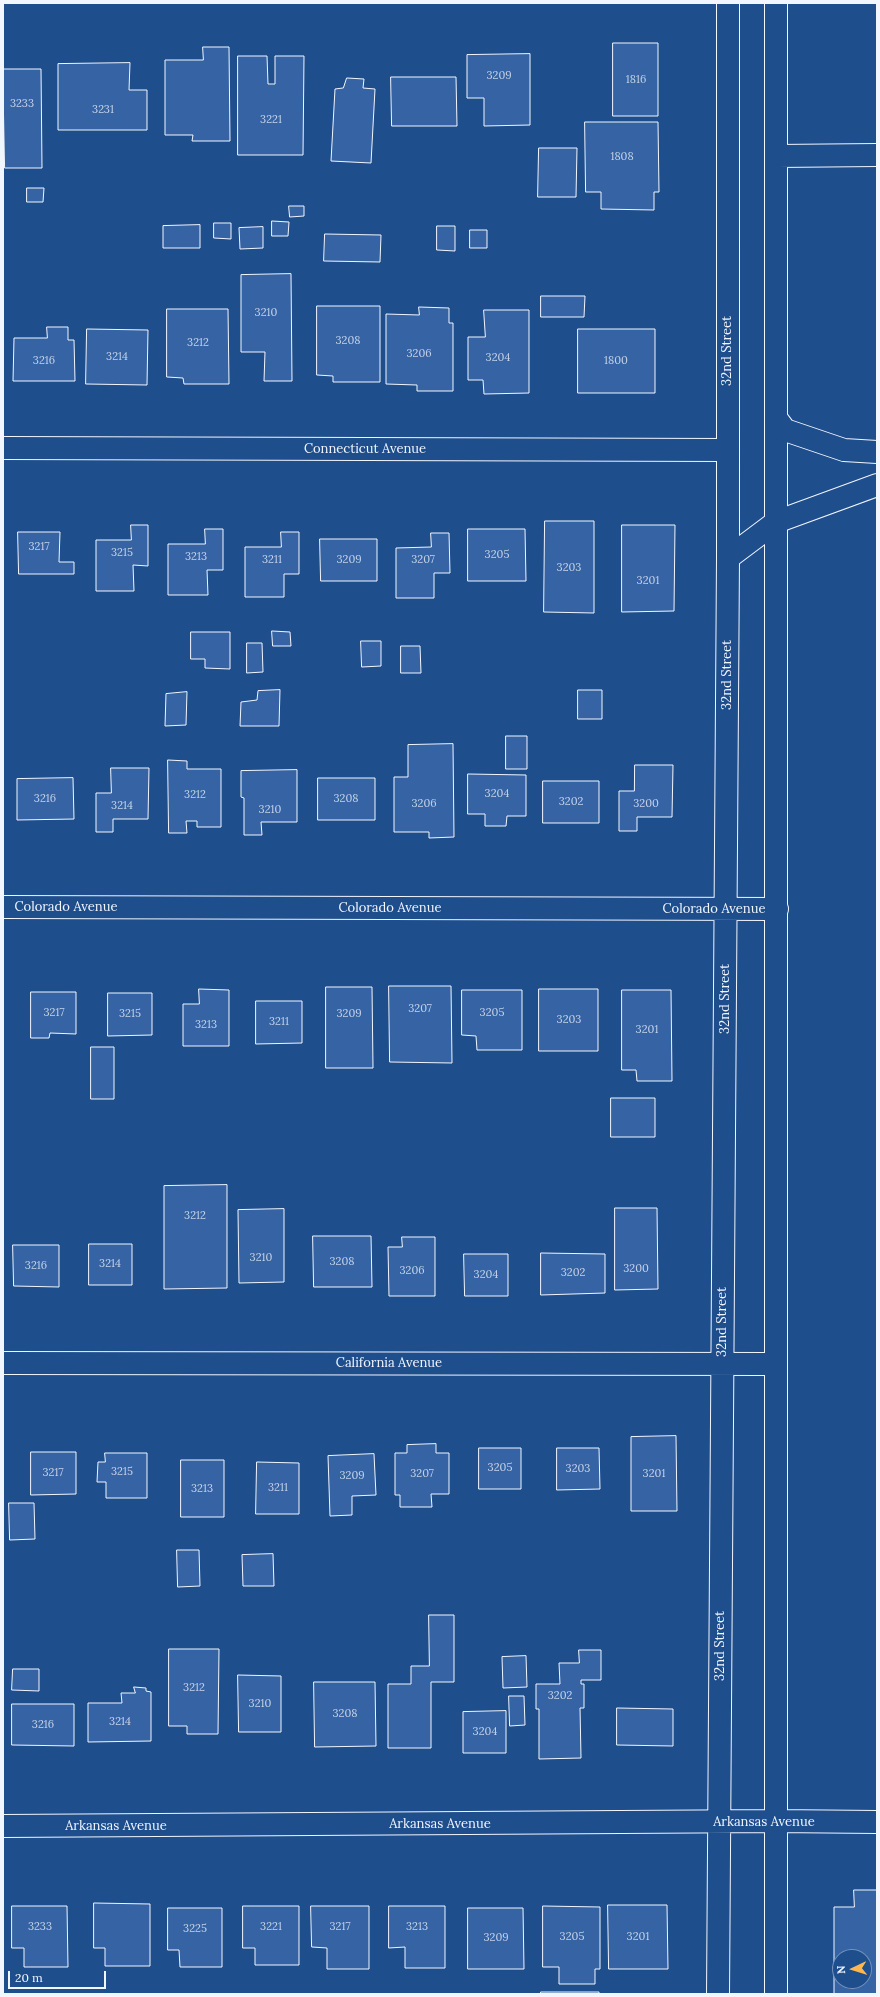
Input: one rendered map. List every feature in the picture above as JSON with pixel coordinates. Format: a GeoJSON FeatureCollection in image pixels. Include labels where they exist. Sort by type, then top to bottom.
{"type":"FeatureCollection","features":[{"type":"Feature","properties":{"kind":"main road","name":"32nd Street"},"geometry":{"type":"LineString","coordinates":[[718,1994],[728,558],[728,3]]}},
{"type":"Feature","properties":{"kind":"main road"},"geometry":{"type":"LineString","coordinates":[[776,3],[776,1994]]}},
{"type":"Feature","properties":{"kind":"main road"},"geometry":{"type":"LineString","coordinates":[[776,156],[867,155]]}},
{"type":"Feature","properties":{"kind":"main road"},"geometry":{"type":"LineString","coordinates":[[776,418],[785,430],[844,450],[877,452]]}},
{"type":"Feature","properties":{"kind":"main road","name":"Connecticut Avenue"},"geometry":{"type":"LineString","coordinates":[[3,448],[727,450]]}},
{"type":"Feature","properties":{"kind":"main road"},"geometry":{"type":"LineString","coordinates":[[728,558],[776,522],[877,485]]}},
{"type":"Feature","properties":{"kind":"main road","name":"Colorado Avenue"},"geometry":{"type":"LineString","coordinates":[[3,907],[777,909]]}},
{"type":"Feature","properties":{"kind":"main road","name":"California Avenue"},"geometry":{"type":"LineString","coordinates":[[3,1363],[775,1364]]}},
{"type":"Feature","properties":{"kind":"main road","name":"Arkansas Avenue"},"geometry":{"type":"LineString","coordinates":[[3,1826],[775,1821],[877,1822]]}},
{"type":"Feature","properties":{"kind":"building"},"geometry":{"type":"Polygon","coordinates":[[[613,43],[658,43],[658,116],[613,116],[613,43]]]}},
{"type":"Feature","properties":{"kind":"building"},"geometry":{"type":"Polygon","coordinates":[[[203,47],[229,47],[230,141],[192,141],[193,135],[165,135],[165,60],[203,60],[203,47]]]}},
{"type":"Feature","properties":{"kind":"building"},"geometry":{"type":"Polygon","coordinates":[[[530,54],[530,125],[484,126],[484,98],[467,98],[467,55],[530,54]]]}},
{"type":"Feature","properties":{"kind":"building"},"geometry":{"type":"Polygon","coordinates":[[[238,56],[267,56],[268,84],[275,84],[275,56],[304,56],[303,155],[238,155],[238,56]]]}},
{"type":"Feature","properties":{"kind":"building"},"geometry":{"type":"Polygon","coordinates":[[[130,63],[129,90],[147,90],[147,130],[58,130],[58,64],[130,63]]]}},
{"type":"Feature","properties":{"kind":"building"},"geometry":{"type":"Polygon","coordinates":[[[3,69],[41,69],[42,168],[5,168],[3,69]]]}},
{"type":"Feature","properties":{"kind":"building"},"geometry":{"type":"Polygon","coordinates":[[[391,77],[456,77],[457,126],[392,126],[391,77]]]}},
{"type":"Feature","properties":{"kind":"building"},"geometry":{"type":"Polygon","coordinates":[[[347,78],[364,79],[363,88],[375,89],[371,163],[331,161],[335,89],[343,88],[347,78]]]}},
{"type":"Feature","properties":{"kind":"building"},"geometry":{"type":"Polygon","coordinates":[[[585,122],[658,122],[659,192],[654,192],[654,210],[601,209],[601,192],[586,192],[585,122]]]}},
{"type":"Feature","properties":{"kind":"building"},"geometry":{"type":"Polygon","coordinates":[[[539,148],[577,148],[576,197],[538,197],[539,148]]]}},
{"type":"Feature","properties":{"kind":"building"},"geometry":{"type":"Polygon","coordinates":[[[27,188],[44,188],[43,202],[27,202],[27,188]]]}},
{"type":"Feature","properties":{"kind":"building"},"geometry":{"type":"Polygon","coordinates":[[[289,206],[304,206],[304,216],[290,217],[289,206]]]}},
{"type":"Feature","properties":{"kind":"building"},"geometry":{"type":"Polygon","coordinates":[[[272,221],[289,222],[288,236],[272,236],[272,221]]]}},
{"type":"Feature","properties":{"kind":"building"},"geometry":{"type":"Polygon","coordinates":[[[214,223],[231,223],[231,239],[214,238],[214,223]]]}},
{"type":"Feature","properties":{"kind":"building"},"geometry":{"type":"Polygon","coordinates":[[[200,225],[200,248],[163,248],[163,226],[200,225]]]}},
{"type":"Feature","properties":{"kind":"building"},"geometry":{"type":"Polygon","coordinates":[[[437,226],[455,226],[455,251],[437,250],[437,226]]]}},
{"type":"Feature","properties":{"kind":"building"},"geometry":{"type":"Polygon","coordinates":[[[263,227],[263,248],[240,249],[239,228],[263,227]]]}},
{"type":"Feature","properties":{"kind":"building"},"geometry":{"type":"Polygon","coordinates":[[[470,230],[487,230],[487,248],[470,248],[470,230]]]}},
{"type":"Feature","properties":{"kind":"building"},"geometry":{"type":"Polygon","coordinates":[[[325,234],[381,235],[380,262],[324,261],[325,234]]]}},
{"type":"Feature","properties":{"kind":"building"},"geometry":{"type":"Polygon","coordinates":[[[291,274],[292,381],[264,381],[265,352],[241,352],[241,275],[291,274]]]}},
{"type":"Feature","properties":{"kind":"building"},"geometry":{"type":"Polygon","coordinates":[[[541,296],[585,296],[584,317],[541,317],[541,296]]]}},
{"type":"Feature","properties":{"kind":"building"},"geometry":{"type":"Polygon","coordinates":[[[317,306],[380,306],[380,382],[333,382],[333,376],[317,375],[317,306]]]}},
{"type":"Feature","properties":{"kind":"building"},"geometry":{"type":"Polygon","coordinates":[[[419,307],[449,308],[449,323],[453,323],[453,391],[417,391],[417,385],[386,384],[386,314],[419,315],[419,307]]]}},
{"type":"Feature","properties":{"kind":"building"},"geometry":{"type":"Polygon","coordinates":[[[167,309],[228,309],[229,384],[184,384],[183,378],[167,377],[167,309]]]}},
{"type":"Feature","properties":{"kind":"building"},"geometry":{"type":"Polygon","coordinates":[[[484,310],[529,310],[529,393],[484,394],[483,380],[468,380],[468,337],[485,337],[484,310]]]}},
{"type":"Feature","properties":{"kind":"building"},"geometry":{"type":"Polygon","coordinates":[[[47,327],[68,327],[68,340],[74,340],[75,381],[13,381],[14,338],[47,338],[47,327]]]}},
{"type":"Feature","properties":{"kind":"building"},"geometry":{"type":"Polygon","coordinates":[[[87,329],[148,330],[147,385],[86,384],[87,329]]]}},
{"type":"Feature","properties":{"kind":"building"},"geometry":{"type":"Polygon","coordinates":[[[578,329],[655,329],[655,393],[578,393],[578,329]]]}},
{"type":"Feature","properties":{"kind":"building"},"geometry":{"type":"Polygon","coordinates":[[[545,521],[594,521],[594,613],[544,612],[545,521]]]}},
{"type":"Feature","properties":{"kind":"building"},"geometry":{"type":"Polygon","coordinates":[[[131,525],[148,525],[148,566],[133,565],[134,591],[96,591],[96,540],[131,540],[131,525]]]}},
{"type":"Feature","properties":{"kind":"building"},"geometry":{"type":"Polygon","coordinates":[[[622,525],[675,525],[674,611],[622,612],[622,525]]]}},
{"type":"Feature","properties":{"kind":"building"},"geometry":{"type":"Polygon","coordinates":[[[205,529],[223,529],[223,570],[207,570],[208,595],[168,595],[168,544],[205,544],[205,529]]]}},
{"type":"Feature","properties":{"kind":"building"},"geometry":{"type":"Polygon","coordinates":[[[468,529],[525,529],[526,581],[468,581],[468,529]]]}},
{"type":"Feature","properties":{"kind":"building"},"geometry":{"type":"Polygon","coordinates":[[[18,532],[60,532],[59,562],[74,562],[74,574],[19,574],[18,532]]]}},
{"type":"Feature","properties":{"kind":"building"},"geometry":{"type":"Polygon","coordinates":[[[281,532],[299,532],[299,574],[284,574],[284,597],[245,597],[245,547],[281,547],[281,532]]]}},
{"type":"Feature","properties":{"kind":"building"},"geometry":{"type":"Polygon","coordinates":[[[431,533],[449,533],[450,573],[434,573],[434,598],[396,598],[396,548],[431,547],[431,533]]]}},
{"type":"Feature","properties":{"kind":"building"},"geometry":{"type":"Polygon","coordinates":[[[320,539],[377,539],[377,581],[321,581],[320,539]]]}},
{"type":"Feature","properties":{"kind":"building"},"geometry":{"type":"Polygon","coordinates":[[[272,631],[290,632],[291,646],[273,646],[272,631]]]}},
{"type":"Feature","properties":{"kind":"building"},"geometry":{"type":"Polygon","coordinates":[[[191,632],[230,632],[230,669],[205,668],[205,659],[191,659],[191,632]]]}},
{"type":"Feature","properties":{"kind":"building"},"geometry":{"type":"Polygon","coordinates":[[[361,641],[381,641],[381,666],[362,667],[361,641]]]}},
{"type":"Feature","properties":{"kind":"building"},"geometry":{"type":"Polygon","coordinates":[[[247,643],[262,643],[263,672],[247,673],[247,643]]]}},
{"type":"Feature","properties":{"kind":"building"},"geometry":{"type":"Polygon","coordinates":[[[401,646],[420,646],[421,673],[401,673],[401,646]]]}},
{"type":"Feature","properties":{"kind":"building"},"geometry":{"type":"Polygon","coordinates":[[[280,690],[279,726],[240,726],[241,702],[257,700],[258,691],[280,690]]]}},
{"type":"Feature","properties":{"kind":"building"},"geometry":{"type":"Polygon","coordinates":[[[578,690],[602,690],[602,719],[578,719],[578,690]]]}},
{"type":"Feature","properties":{"kind":"building"},"geometry":{"type":"Polygon","coordinates":[[[187,692],[186,725],[165,726],[166,694],[187,692]]]}},
{"type":"Feature","properties":{"kind":"building"},"geometry":{"type":"Polygon","coordinates":[[[506,736],[527,736],[527,769],[506,769],[506,736]]]}},
{"type":"Feature","properties":{"kind":"building"},"geometry":{"type":"Polygon","coordinates":[[[453,744],[454,837],[429,838],[429,832],[394,832],[394,777],[408,777],[408,745],[453,744]]]}},
{"type":"Feature","properties":{"kind":"building"},"geometry":{"type":"Polygon","coordinates":[[[168,760],[187,761],[187,769],[221,769],[221,827],[197,827],[197,821],[186,821],[187,833],[169,833],[168,760]]]}},
{"type":"Feature","properties":{"kind":"building"},"geometry":{"type":"Polygon","coordinates":[[[635,765],[673,765],[672,817],[637,817],[637,831],[619,831],[619,791],[634,791],[635,765]]]}},
{"type":"Feature","properties":{"kind":"building"},"geometry":{"type":"Polygon","coordinates":[[[111,768],[149,768],[148,819],[113,819],[113,832],[96,832],[96,793],[111,793],[111,768]]]}},
{"type":"Feature","properties":{"kind":"building"},"geometry":{"type":"Polygon","coordinates":[[[297,770],[297,822],[261,822],[262,835],[244,835],[244,798],[241,797],[241,771],[297,770]]]}},
{"type":"Feature","properties":{"kind":"building"},"geometry":{"type":"Polygon","coordinates":[[[468,774],[526,775],[526,816],[507,816],[506,826],[485,826],[485,814],[468,814],[468,774]]]}},
{"type":"Feature","properties":{"kind":"building"},"geometry":{"type":"Polygon","coordinates":[[[73,778],[74,819],[17,820],[17,779],[73,778]]]}},
{"type":"Feature","properties":{"kind":"building"},"geometry":{"type":"Polygon","coordinates":[[[318,778],[375,778],[375,820],[318,820],[318,778]]]}},
{"type":"Feature","properties":{"kind":"building"},"geometry":{"type":"Polygon","coordinates":[[[543,781],[599,781],[599,823],[543,823],[543,781]]]}},
{"type":"Feature","properties":{"kind":"building"},"geometry":{"type":"Polygon","coordinates":[[[389,986],[451,986],[452,1063],[390,1062],[389,986]]]}},
{"type":"Feature","properties":{"kind":"building"},"geometry":{"type":"Polygon","coordinates":[[[326,987],[372,987],[373,1068],[326,1068],[326,987]]]}},
{"type":"Feature","properties":{"kind":"building"},"geometry":{"type":"Polygon","coordinates":[[[199,989],[229,990],[229,1046],[183,1046],[183,1004],[199,1004],[199,989]]]}},
{"type":"Feature","properties":{"kind":"building"},"geometry":{"type":"Polygon","coordinates":[[[539,989],[598,989],[598,1051],[539,1051],[539,989]]]}},
{"type":"Feature","properties":{"kind":"building"},"geometry":{"type":"Polygon","coordinates":[[[462,990],[522,990],[522,1050],[477,1050],[476,1036],[462,1035],[462,990]]]}},
{"type":"Feature","properties":{"kind":"building"},"geometry":{"type":"Polygon","coordinates":[[[622,990],[671,990],[672,1081],[637,1081],[636,1070],[622,1070],[622,990]]]}},
{"type":"Feature","properties":{"kind":"building"},"geometry":{"type":"Polygon","coordinates":[[[31,992],[76,992],[76,1034],[50,1033],[49,1038],[31,1038],[31,992]]]}},
{"type":"Feature","properties":{"kind":"building"},"geometry":{"type":"Polygon","coordinates":[[[108,993],[152,993],[152,1035],[108,1036],[108,993]]]}},
{"type":"Feature","properties":{"kind":"building"},"geometry":{"type":"Polygon","coordinates":[[[256,1001],[302,1001],[302,1043],[256,1044],[256,1001]]]}},
{"type":"Feature","properties":{"kind":"building"},"geometry":{"type":"Polygon","coordinates":[[[91,1047],[114,1047],[114,1099],[91,1099],[91,1047]]]}},
{"type":"Feature","properties":{"kind":"building"},"geometry":{"type":"Polygon","coordinates":[[[611,1098],[655,1098],[655,1137],[611,1137],[611,1098]]]}},
{"type":"Feature","properties":{"kind":"building"},"geometry":{"type":"Polygon","coordinates":[[[227,1185],[227,1288],[164,1289],[164,1186],[227,1185]]]}},
{"type":"Feature","properties":{"kind":"building"},"geometry":{"type":"Polygon","coordinates":[[[615,1208],[657,1208],[658,1289],[615,1290],[615,1208]]]}},
{"type":"Feature","properties":{"kind":"building"},"geometry":{"type":"Polygon","coordinates":[[[284,1209],[284,1282],[239,1283],[238,1210],[284,1209]]]}},
{"type":"Feature","properties":{"kind":"building"},"geometry":{"type":"Polygon","coordinates":[[[313,1236],[371,1236],[372,1287],[314,1287],[313,1236]]]}},
{"type":"Feature","properties":{"kind":"building"},"geometry":{"type":"Polygon","coordinates":[[[402,1237],[435,1237],[435,1296],[389,1296],[388,1247],[402,1247],[402,1237]]]}},
{"type":"Feature","properties":{"kind":"building"},"geometry":{"type":"Polygon","coordinates":[[[89,1244],[132,1244],[132,1285],[89,1285],[89,1244]]]}},
{"type":"Feature","properties":{"kind":"building"},"geometry":{"type":"Polygon","coordinates":[[[13,1245],[59,1245],[59,1287],[14,1286],[13,1245]]]}},
{"type":"Feature","properties":{"kind":"building"},"geometry":{"type":"Polygon","coordinates":[[[541,1253],[605,1254],[605,1293],[541,1295],[541,1253]]]}},
{"type":"Feature","properties":{"kind":"building"},"geometry":{"type":"Polygon","coordinates":[[[464,1254],[508,1254],[508,1296],[465,1296],[464,1254]]]}},
{"type":"Feature","properties":{"kind":"building"},"geometry":{"type":"Polygon","coordinates":[[[676,1436],[677,1511],[631,1511],[631,1437],[676,1436]]]}},
{"type":"Feature","properties":{"kind":"building"},"geometry":{"type":"Polygon","coordinates":[[[436,1444],[436,1453],[449,1453],[449,1494],[431,1494],[432,1507],[400,1507],[400,1495],[395,1495],[395,1453],[407,1453],[407,1445],[436,1444]]]}},
{"type":"Feature","properties":{"kind":"building"},"geometry":{"type":"Polygon","coordinates":[[[479,1448],[521,1448],[521,1489],[479,1489],[479,1448]]]}},
{"type":"Feature","properties":{"kind":"building"},"geometry":{"type":"Polygon","coordinates":[[[557,1448],[599,1448],[600,1489],[557,1490],[557,1448]]]}},
{"type":"Feature","properties":{"kind":"building"},"geometry":{"type":"Polygon","coordinates":[[[31,1452],[76,1452],[76,1494],[31,1495],[31,1452]]]}},
{"type":"Feature","properties":{"kind":"building"},"geometry":{"type":"Polygon","coordinates":[[[105,1453],[147,1453],[147,1498],[106,1498],[106,1482],[97,1482],[98,1462],[105,1462],[105,1453]]]}},
{"type":"Feature","properties":{"kind":"building"},"geometry":{"type":"Polygon","coordinates":[[[374,1454],[376,1495],[352,1496],[352,1515],[330,1516],[328,1456],[374,1454]]]}},
{"type":"Feature","properties":{"kind":"building"},"geometry":{"type":"Polygon","coordinates":[[[181,1460],[224,1460],[224,1517],[181,1517],[181,1460]]]}},
{"type":"Feature","properties":{"kind":"building"},"geometry":{"type":"Polygon","coordinates":[[[257,1462],[299,1463],[299,1514],[256,1514],[257,1462]]]}},
{"type":"Feature","properties":{"kind":"building"},"geometry":{"type":"Polygon","coordinates":[[[9,1503],[34,1503],[35,1539],[10,1540],[9,1503]]]}},
{"type":"Feature","properties":{"kind":"building"},"geometry":{"type":"Polygon","coordinates":[[[177,1550],[199,1550],[200,1586],[178,1587],[177,1550]]]}},
{"type":"Feature","properties":{"kind":"building"},"geometry":{"type":"Polygon","coordinates":[[[273,1554],[274,1586],[243,1586],[242,1555],[273,1554]]]}},
{"type":"Feature","properties":{"kind":"building"},"geometry":{"type":"Polygon","coordinates":[[[429,1615],[454,1615],[454,1682],[431,1682],[431,1748],[388,1748],[388,1684],[411,1684],[411,1666],[429,1666],[429,1615]]]}},
{"type":"Feature","properties":{"kind":"building"},"geometry":{"type":"Polygon","coordinates":[[[169,1649],[219,1649],[218,1734],[187,1734],[187,1726],[169,1726],[169,1649]]]}},
{"type":"Feature","properties":{"kind":"building"},"geometry":{"type":"Polygon","coordinates":[[[579,1650],[601,1650],[601,1680],[581,1680],[581,1684],[584,1684],[584,1708],[580,1708],[581,1758],[539,1759],[539,1709],[536,1709],[536,1684],[560,1684],[559,1663],[579,1663],[579,1650]]]}},
{"type":"Feature","properties":{"kind":"building"},"geometry":{"type":"Polygon","coordinates":[[[526,1656],[527,1687],[503,1688],[502,1657],[526,1656]]]}},
{"type":"Feature","properties":{"kind":"building"},"geometry":{"type":"Polygon","coordinates":[[[13,1669],[39,1669],[39,1691],[12,1690],[13,1669]]]}},
{"type":"Feature","properties":{"kind":"building"},"geometry":{"type":"Polygon","coordinates":[[[238,1675],[281,1676],[281,1732],[239,1732],[238,1675]]]}},
{"type":"Feature","properties":{"kind":"building"},"geometry":{"type":"Polygon","coordinates":[[[314,1682],[375,1682],[376,1746],[315,1747],[314,1682]]]}},
{"type":"Feature","properties":{"kind":"building"},"geometry":{"type":"Polygon","coordinates":[[[134,1687],[146,1688],[146,1691],[151,1692],[151,1741],[88,1742],[88,1703],[122,1703],[121,1693],[135,1693],[134,1687]]]}},
{"type":"Feature","properties":{"kind":"building"},"geometry":{"type":"Polygon","coordinates":[[[509,1696],[524,1696],[525,1725],[510,1726],[509,1696]]]}},
{"type":"Feature","properties":{"kind":"building"},"geometry":{"type":"Polygon","coordinates":[[[12,1704],[74,1704],[74,1746],[12,1745],[12,1704]]]}},
{"type":"Feature","properties":{"kind":"building"},"geometry":{"type":"Polygon","coordinates":[[[617,1708],[673,1709],[673,1746],[617,1745],[617,1708]]]}},
{"type":"Feature","properties":{"kind":"building"},"geometry":{"type":"Polygon","coordinates":[[[506,1711],[506,1753],[463,1753],[463,1712],[506,1711]]]}},
{"type":"Feature","properties":{"kind":"building"},"geometry":{"type":"Polygon","coordinates":[[[854,1890],[877,1890],[877,1994],[834,1994],[834,1989],[872,1989],[872,1949],[834,1949],[834,1907],[854,1907],[854,1890]]]}},
{"type":"Feature","properties":{"kind":"building"},"geometry":{"type":"Polygon","coordinates":[[[94,1903],[150,1904],[150,1966],[105,1966],[105,1948],[94,1948],[94,1903]]]}},
{"type":"Feature","properties":{"kind":"building"},"geometry":{"type":"Polygon","coordinates":[[[608,1905],[667,1905],[668,1969],[609,1969],[608,1905]]]}},
{"type":"Feature","properties":{"kind":"building"},"geometry":{"type":"Polygon","coordinates":[[[12,1906],[67,1906],[68,1967],[24,1967],[24,1948],[12,1948],[12,1906]]]}},
{"type":"Feature","properties":{"kind":"building"},"geometry":{"type":"Polygon","coordinates":[[[243,1906],[299,1906],[299,1965],[255,1965],[255,1948],[243,1948],[243,1906]]]}},
{"type":"Feature","properties":{"kind":"building"},"geometry":{"type":"Polygon","coordinates":[[[311,1906],[369,1906],[369,1969],[327,1969],[327,1948],[312,1947],[311,1906]]]}},
{"type":"Feature","properties":{"kind":"building"},"geometry":{"type":"Polygon","coordinates":[[[389,1906],[445,1906],[445,1968],[405,1968],[405,1947],[389,1948],[389,1906]]]}},
{"type":"Feature","properties":{"kind":"building"},"geometry":{"type":"Polygon","coordinates":[[[543,1906],[600,1907],[600,1969],[595,1969],[595,1984],[559,1984],[559,1967],[543,1967],[543,1906]]]}},
{"type":"Feature","properties":{"kind":"building"},"geometry":{"type":"Polygon","coordinates":[[[168,1908],[222,1908],[222,1967],[180,1967],[179,1950],[168,1950],[168,1908]]]}},
{"type":"Feature","properties":{"kind":"building"},"geometry":{"type":"Polygon","coordinates":[[[468,1908],[523,1908],[524,1969],[468,1969],[468,1908]]]}},
{"type":"Feature","properties":{"kind":"building"},"geometry":{"type":"Polygon","coordinates":[[[541,1992],[599,1992],[599,1994],[541,1994],[541,1992]]]}}]}
